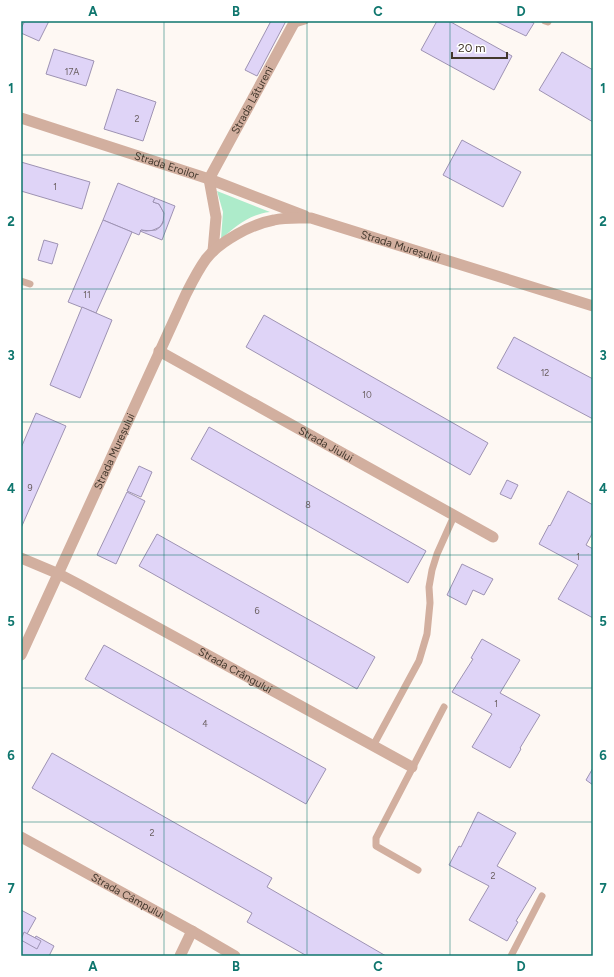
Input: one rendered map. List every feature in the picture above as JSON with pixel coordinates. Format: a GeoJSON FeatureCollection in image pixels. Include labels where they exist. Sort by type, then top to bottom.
{"type":"FeatureCollection","features":[{"type":"Feature","properties":{"kind":"street","name":"Strada Lătureni"},"geometry":{"type":"LineString","coordinates":[[209,179],[294,23]]}},
{"type":"Feature","properties":{"kind":"street","name":"Strada Eroilor"},"geometry":{"type":"LineString","coordinates":[[21,118],[209,179],[311,218]]}},
{"type":"Feature","properties":{"kind":"street"},"geometry":{"type":"LineString","coordinates":[[209,179],[216,217],[212,252]]}},
{"type":"Feature","properties":{"kind":"street","name":"Strada Mureșului"},"geometry":{"type":"LineString","coordinates":[[21,655],[159,351],[197,272],[212,252],[231,239],[258,225],[275,220],[311,218],[593,306]]}},
{"type":"Feature","properties":{"kind":"street","name":"Strada Jiului"},"geometry":{"type":"LineString","coordinates":[[159,351],[494,537]]}},
{"type":"Feature","properties":{"kind":"street","name":"Strada Crângului"},"geometry":{"type":"LineString","coordinates":[[21,558],[59,574],[412,767]]}},
{"type":"Feature","properties":{"kind":"street","name":"Strada Câmpului"},"geometry":{"type":"LineString","coordinates":[[21,836],[192,930],[235,956]]}},
{"type":"Feature","properties":{"kind":"street"},"geometry":{"type":"LineString","coordinates":[[180,956],[192,930]]}},
{"type":"Feature","properties":{"kind":"lane"},"geometry":{"type":"LineString","coordinates":[[294,23],[305,21]]}},
{"type":"Feature","properties":{"kind":"lane"},"geometry":{"type":"LineString","coordinates":[[21,280],[30,284]]}},
{"type":"Feature","properties":{"kind":"lane"},"geometry":{"type":"LineString","coordinates":[[373,746],[419,661],[427,634],[430,602],[429,587],[432,570],[439,548],[454,516]]}},
{"type":"Feature","properties":{"kind":"lane"},"geometry":{"type":"LineString","coordinates":[[418,870],[376,846],[375,843],[376,838],[412,767],[444,707]]}},
{"type":"Feature","properties":{"kind":"lane"},"geometry":{"type":"LineString","coordinates":[[511,956],[542,896]]}},
{"type":"Feature","properties":{"kind":"green space"},"geometry":{"type":"Polygon","coordinates":[[[217,191],[270,212],[249,218],[221,239],[223,212],[217,191]]]}},
{"type":"Feature","properties":{"kind":"building"},"geometry":{"type":"Polygon","coordinates":[[[25,21],[49,21],[39,41],[21,33],[21,28],[25,21]]]}},
{"type":"Feature","properties":{"kind":"building"},"geometry":{"type":"Polygon","coordinates":[[[271,21],[286,21],[257,76],[245,70],[271,21]]]}},
{"type":"Feature","properties":{"kind":"building"},"geometry":{"type":"Polygon","coordinates":[[[437,21],[449,21],[512,56],[494,90],[421,50],[437,21]]]}},
{"type":"Feature","properties":{"kind":"building"},"geometry":{"type":"Polygon","coordinates":[[[495,21],[529,21],[534,23],[526,36],[495,21]]]}},
{"type":"Feature","properties":{"kind":"building"},"geometry":{"type":"Polygon","coordinates":[[[54,49],[94,61],[86,86],[46,74],[54,49]]]}},
{"type":"Feature","properties":{"kind":"building"},"geometry":{"type":"Polygon","coordinates":[[[562,52],[593,70],[593,122],[539,90],[562,52]]]}},
{"type":"Feature","properties":{"kind":"building"},"geometry":{"type":"Polygon","coordinates":[[[117,89],[156,102],[143,141],[104,129],[117,89]]]}},
{"type":"Feature","properties":{"kind":"building"},"geometry":{"type":"Polygon","coordinates":[[[462,140],[521,172],[503,207],[443,175],[462,140]]]}},
{"type":"Feature","properties":{"kind":"building"},"geometry":{"type":"Polygon","coordinates":[[[21,162],[90,182],[82,209],[21,191],[21,162]]]}},
{"type":"Feature","properties":{"kind":"building"},"geometry":{"type":"Polygon","coordinates":[[[118,183],[155,198],[153,202],[159,204],[165,218],[160,227],[151,231],[141,230],[139,235],[103,220],[118,183]]]}},
{"type":"Feature","properties":{"kind":"building"},"geometry":{"type":"Polygon","coordinates":[[[155,198],[175,206],[162,240],[140,231],[156,230],[163,223],[164,213],[159,204],[153,202],[155,198]]]}},
{"type":"Feature","properties":{"kind":"building"},"geometry":{"type":"Polygon","coordinates":[[[103,220],[132,232],[96,313],[68,302],[103,220]]]}},
{"type":"Feature","properties":{"kind":"building"},"geometry":{"type":"Polygon","coordinates":[[[44,240],[58,244],[52,264],[38,260],[44,240]]]}},
{"type":"Feature","properties":{"kind":"building"},"geometry":{"type":"Polygon","coordinates":[[[82,307],[112,320],[80,398],[50,385],[82,307]]]}},
{"type":"Feature","properties":{"kind":"building"},"geometry":{"type":"Polygon","coordinates":[[[264,315],[488,443],[470,475],[246,347],[264,315]]]}},
{"type":"Feature","properties":{"kind":"building"},"geometry":{"type":"Polygon","coordinates":[[[514,337],[593,379],[593,419],[497,368],[514,337]]]}},
{"type":"Feature","properties":{"kind":"building"},"geometry":{"type":"Polygon","coordinates":[[[36,413],[66,426],[21,528],[21,448],[36,413]]]}},
{"type":"Feature","properties":{"kind":"building"},"geometry":{"type":"Polygon","coordinates":[[[209,427],[426,551],[408,583],[191,459],[209,427]]]}},
{"type":"Feature","properties":{"kind":"building"},"geometry":{"type":"Polygon","coordinates":[[[139,466],[152,472],[141,497],[127,491],[139,466]]]}},
{"type":"Feature","properties":{"kind":"building"},"geometry":{"type":"Polygon","coordinates":[[[507,480],[518,485],[511,499],[500,494],[507,480]]]}},
{"type":"Feature","properties":{"kind":"building"},"geometry":{"type":"Polygon","coordinates":[[[568,491],[593,505],[593,532],[586,545],[593,549],[593,618],[558,599],[578,565],[539,544],[568,491]]]}},
{"type":"Feature","properties":{"kind":"building"},"geometry":{"type":"Polygon","coordinates":[[[127,492],[145,501],[116,564],[97,555],[127,492]]]}},
{"type":"Feature","properties":{"kind":"building"},"geometry":{"type":"Polygon","coordinates":[[[157,534],[375,657],[357,689],[139,566],[157,534]]]}},
{"type":"Feature","properties":{"kind":"building"},"geometry":{"type":"Polygon","coordinates":[[[462,564],[493,579],[484,595],[473,590],[466,605],[447,595],[462,564]]]}},
{"type":"Feature","properties":{"kind":"building"},"geometry":{"type":"Polygon","coordinates":[[[482,639],[520,660],[500,693],[540,715],[510,768],[472,747],[492,714],[452,692],[473,659],[471,658],[482,639]]]}},
{"type":"Feature","properties":{"kind":"building"},"geometry":{"type":"Polygon","coordinates":[[[104,645],[326,769],[306,804],[85,679],[104,645]]]}},
{"type":"Feature","properties":{"kind":"building"},"geometry":{"type":"Polygon","coordinates":[[[52,753],[272,878],[267,887],[386,956],[307,956],[247,922],[252,913],[32,788],[52,753]]]}},
{"type":"Feature","properties":{"kind":"building"},"geometry":{"type":"Polygon","coordinates":[[[593,768],[593,785],[586,780],[593,768]]]}},
{"type":"Feature","properties":{"kind":"building"},"geometry":{"type":"Polygon","coordinates":[[[478,812],[516,833],[497,866],[536,888],[516,921],[518,922],[507,941],[469,920],[489,886],[449,865],[459,846],[461,847],[478,812]]]}},
{"type":"Feature","properties":{"kind":"building"},"geometry":{"type":"Polygon","coordinates":[[[21,910],[36,918],[27,934],[35,938],[36,936],[54,946],[49,956],[21,956],[21,910]]]}},
{"type":"Feature","properties":{"kind":"building"},"geometry":{"type":"Polygon","coordinates":[[[24,932],[41,941],[37,949],[21,940],[24,932]]]}}]}
